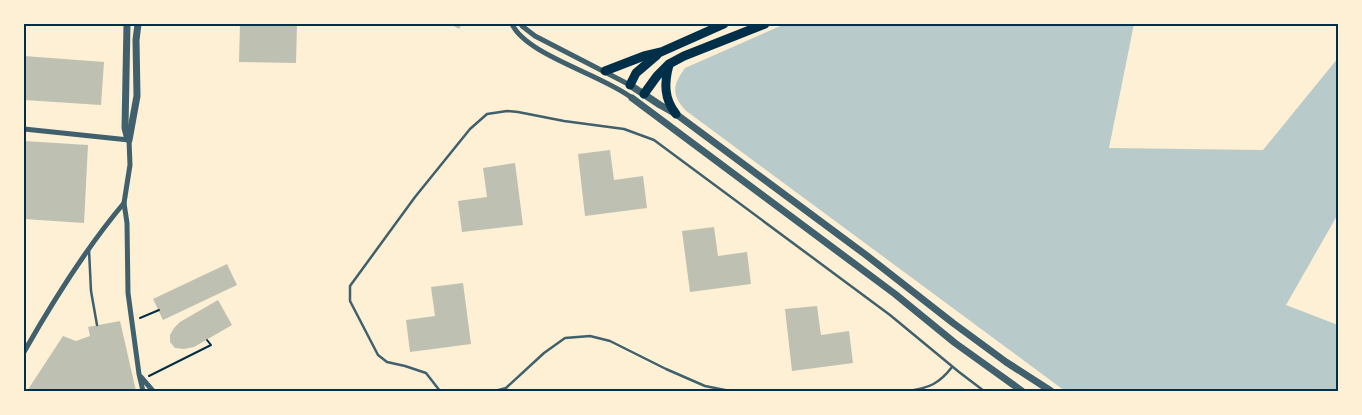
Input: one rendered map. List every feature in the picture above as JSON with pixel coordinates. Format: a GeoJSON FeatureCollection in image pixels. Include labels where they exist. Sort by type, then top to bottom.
{"type":"FeatureCollection","features":[{"type":"Feature","properties":{"kind":"main road"},"geometry":{"type":"LineString","coordinates":[[605,71],[644,56],[661,52],[724,24]]}},
{"type":"Feature","properties":{"kind":"main road"},"geometry":{"type":"LineString","coordinates":[[644,94],[657,76],[669,64],[684,56],[765,24]]}},
{"type":"Feature","properties":{"kind":"main road"},"geometry":{"type":"LineString","coordinates":[[630,85],[636,73],[661,52]]}},
{"type":"Feature","properties":{"kind":"main road"},"geometry":{"type":"LineString","coordinates":[[669,64],[665,85],[666,95],[676,114]]}},
{"type":"Feature","properties":{"kind":"street"},"geometry":{"type":"LineString","coordinates":[[127,24],[125,128],[129,140]]}},
{"type":"Feature","properties":{"kind":"street"},"geometry":{"type":"LineString","coordinates":[[138,24],[136,40],[137,96],[129,140],[130,165],[124,203],[127,223],[128,293],[143,391]]}},
{"type":"Feature","properties":{"kind":"street"},"geometry":{"type":"LineString","coordinates":[[512,24],[526,41],[568,65],[621,89],[895,294],[949,338],[1022,391]]}},
{"type":"Feature","properties":{"kind":"street"},"geometry":{"type":"LineString","coordinates":[[521,24],[534,36],[605,71],[676,114],[866,255],[953,323],[1006,362],[1051,391]]}},
{"type":"Feature","properties":{"kind":"street"},"geometry":{"type":"LineString","coordinates":[[630,85],[632,98]]}},
{"type":"Feature","properties":{"kind":"street"},"geometry":{"type":"LineString","coordinates":[[632,98],[644,94]]}},
{"type":"Feature","properties":{"kind":"street"},"geometry":{"type":"LineString","coordinates":[[24,129],[129,140]]}},
{"type":"Feature","properties":{"kind":"street"},"geometry":{"type":"LineString","coordinates":[[24,352],[101,230],[124,203]]}},
{"type":"Feature","properties":{"kind":"street"},"geometry":{"type":"LineString","coordinates":[[139,374],[153,391]]}},
{"type":"Feature","properties":{"kind":"lane"},"geometry":{"type":"LineString","coordinates":[[440,391],[426,372],[387,362],[378,355],[350,301],[350,286],[415,197],[470,129],[487,114],[507,111],[624,129],[654,140],[890,315],[984,391]]}},
{"type":"Feature","properties":{"kind":"lane"},"geometry":{"type":"LineString","coordinates":[[89,249],[91,291],[97,325]]}},
{"type":"Feature","properties":{"kind":"lane"},"geometry":{"type":"LineString","coordinates":[[495,391],[506,388],[544,353],[565,338],[590,336],[610,341],[705,386],[730,391]]}},
{"type":"Feature","properties":{"kind":"lane"},"geometry":{"type":"LineString","coordinates":[[908,391],[922,389],[943,379],[952,367]]}},
{"type":"Feature","properties":{"kind":"path"},"geometry":{"type":"LineString","coordinates":[[132,322],[158,310]]}},
{"type":"Feature","properties":{"kind":"path"},"geometry":{"type":"LineString","coordinates":[[143,380],[211,345],[207,340]]}},
{"type":"Feature","properties":{"kind":"shaded area"},"geometry":{"type":"Polygon","coordinates":[[[785,24],[1134,24],[1109,148],[1263,150],[1338,58],[1338,214],[1286,305],[1338,325],[1338,391],[1065,391],[685,110],[680,104],[675,89],[678,79],[685,68],[785,24]]]}},
{"type":"Feature","properties":{"kind":"building"},"geometry":{"type":"Polygon","coordinates":[[[116,24],[116,26],[92,25],[116,24]]]}},
{"type":"Feature","properties":{"kind":"building"},"geometry":{"type":"Polygon","coordinates":[[[240,24],[297,24],[296,63],[239,62],[240,24]]]}},
{"type":"Feature","properties":{"kind":"building"},"geometry":{"type":"Polygon","coordinates":[[[450,24],[462,24],[459,29],[450,24]]]}},
{"type":"Feature","properties":{"kind":"building"},"geometry":{"type":"Polygon","coordinates":[[[24,56],[104,62],[101,105],[24,100],[24,56]]]}},
{"type":"Feature","properties":{"kind":"building"},"geometry":{"type":"Polygon","coordinates":[[[24,141],[88,145],[84,223],[24,219],[24,141]]]}},
{"type":"Feature","properties":{"kind":"building"},"geometry":{"type":"Polygon","coordinates":[[[610,150],[614,180],[643,176],[647,208],[585,216],[578,154],[610,150]]]}},
{"type":"Feature","properties":{"kind":"building"},"geometry":{"type":"Polygon","coordinates":[[[515,163],[523,225],[462,232],[458,201],[487,197],[483,168],[515,163]]]}},
{"type":"Feature","properties":{"kind":"building"},"geometry":{"type":"Polygon","coordinates":[[[714,227],[718,256],[747,252],[751,284],[690,292],[682,231],[714,227]]]}},
{"type":"Feature","properties":{"kind":"building"},"geometry":{"type":"Polygon","coordinates":[[[227,264],[237,285],[163,320],[153,299],[227,264]]]}},
{"type":"Feature","properties":{"kind":"building"},"geometry":{"type":"Polygon","coordinates":[[[463,283],[471,344],[410,352],[406,320],[435,316],[431,287],[463,283]]]}},
{"type":"Feature","properties":{"kind":"building"},"geometry":{"type":"Polygon","coordinates":[[[218,300],[232,325],[194,347],[175,348],[170,342],[170,335],[174,328],[180,322],[218,300]]]}},
{"type":"Feature","properties":{"kind":"building"},"geometry":{"type":"Polygon","coordinates":[[[817,306],[821,335],[849,331],[853,363],[792,371],[785,309],[817,306]]]}},
{"type":"Feature","properties":{"kind":"building"},"geometry":{"type":"Polygon","coordinates":[[[120,321],[136,391],[27,391],[63,336],[76,341],[90,336],[88,327],[120,321]]]}}]}
